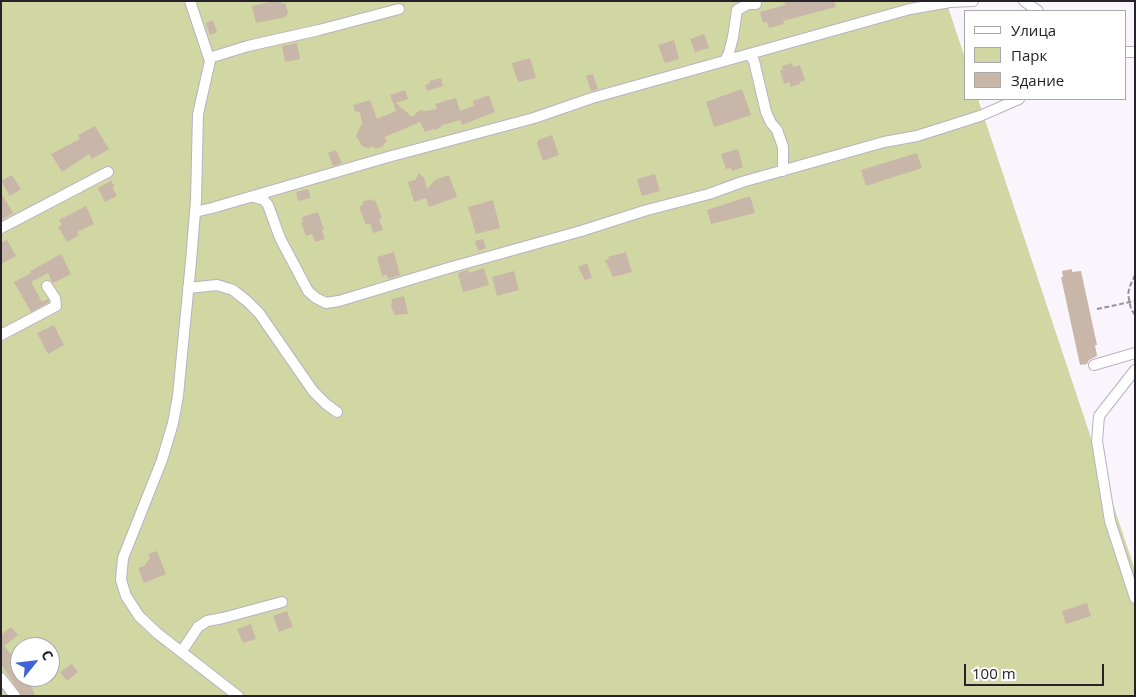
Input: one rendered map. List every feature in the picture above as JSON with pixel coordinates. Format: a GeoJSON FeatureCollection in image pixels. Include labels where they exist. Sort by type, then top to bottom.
{"type":"FeatureCollection","features":[{"type":"Feature","properties":{"kind":"street"},"geometry":{"type":"LineString","coordinates":[[190,1],[209,58],[209,72],[198,114],[195,212],[178,396],[173,423],[162,460],[122,558],[122,580],[126,596],[140,616],[156,633],[182,651],[238,696]]}},
{"type":"Feature","properties":{"kind":"street"},"geometry":{"type":"LineString","coordinates":[[195,212],[534,118],[592,98],[910,9],[950,2],[973,1]]}},
{"type":"Feature","properties":{"kind":"street"},"geometry":{"type":"LineString","coordinates":[[1024,1],[1037,10]]}},
{"type":"Feature","properties":{"kind":"street"},"geometry":{"type":"LineString","coordinates":[[725,61],[734,37],[737,10],[748,4],[756,4]]}},
{"type":"Feature","properties":{"kind":"street"},"geometry":{"type":"LineString","coordinates":[[209,58],[248,46],[399,9]]}},
{"type":"Feature","properties":{"kind":"street"},"geometry":{"type":"LineString","coordinates":[[749,54],[754,61],[766,112],[777,130],[784,147],[783,171]]}},
{"type":"Feature","properties":{"kind":"street"},"geometry":{"type":"LineString","coordinates":[[254,196],[264,200],[268,205],[280,238],[308,291],[326,303],[339,301],[581,231],[671,203],[709,194],[742,182],[884,142],[917,136],[980,116],[1016,100]]}},
{"type":"Feature","properties":{"kind":"street"},"geometry":{"type":"LineString","coordinates":[[1,228],[108,172]]}},
{"type":"Feature","properties":{"kind":"street"},"geometry":{"type":"LineString","coordinates":[[188,288],[217,285],[233,290],[248,302],[260,313],[313,391],[337,412]]}},
{"type":"Feature","properties":{"kind":"street"},"geometry":{"type":"LineString","coordinates":[[1,335],[56,306],[55,298],[47,286]]}},
{"type":"Feature","properties":{"kind":"street"},"geometry":{"type":"LineString","coordinates":[[1094,365],[1135,353]]}},
{"type":"Feature","properties":{"kind":"street"},"geometry":{"type":"LineString","coordinates":[[1135,370],[1099,416],[1097,441],[1110,521],[1135,598]]}},
{"type":"Feature","properties":{"kind":"street"},"geometry":{"type":"LineString","coordinates":[[182,651],[198,627],[207,621],[282,602]]}},
{"type":"Feature","properties":{"kind":"street"},"geometry":{"type":"LineString","coordinates":[[1,678],[15,696]]}},
{"type":"Feature","properties":{"kind":"path"},"geometry":{"type":"LineString","coordinates":[[1135,276],[1130,286],[1129,302],[1135,315]]}},
{"type":"Feature","properties":{"kind":"path"},"geometry":{"type":"LineString","coordinates":[[1097,309],[1135,301]]}},
{"type":"Feature","properties":{"kind":"green space"},"geometry":{"type":"Polygon","coordinates":[[[1,1],[946,1],[964,55],[964,100],[978,100],[1135,570],[1135,696],[1,696],[1,1]]]}},
{"type":"Feature","properties":{"kind":"building"},"geometry":{"type":"Polygon","coordinates":[[[281,1],[282,4],[285,3],[288,12],[286,17],[256,23],[252,6],[281,1]]]}},
{"type":"Feature","properties":{"kind":"building"},"geometry":{"type":"Polygon","coordinates":[[[784,1],[834,1],[836,7],[783,21],[784,24],[769,28],[767,22],[763,23],[760,12],[785,5],[784,1]]]}},
{"type":"Feature","properties":{"kind":"building"},"geometry":{"type":"Polygon","coordinates":[[[213,20],[217,32],[210,35],[206,23],[213,20]]]}},
{"type":"Feature","properties":{"kind":"building"},"geometry":{"type":"Polygon","coordinates":[[[704,34],[709,48],[695,52],[690,39],[704,34]]]}},
{"type":"Feature","properties":{"kind":"building"},"geometry":{"type":"Polygon","coordinates":[[[674,40],[679,59],[665,63],[658,45],[674,40]]]}},
{"type":"Feature","properties":{"kind":"building"},"geometry":{"type":"Polygon","coordinates":[[[297,43],[300,59],[285,62],[282,46],[297,43]]]}},
{"type":"Feature","properties":{"kind":"building"},"geometry":{"type":"Polygon","coordinates":[[[530,58],[536,78],[519,82],[512,63],[530,58]]]}},
{"type":"Feature","properties":{"kind":"building"},"geometry":{"type":"Polygon","coordinates":[[[792,63],[793,67],[800,65],[805,80],[791,87],[789,82],[784,84],[780,70],[783,69],[782,66],[792,63]]]}},
{"type":"Feature","properties":{"kind":"building"},"geometry":{"type":"Polygon","coordinates":[[[593,74],[598,89],[591,91],[586,76],[593,74]]]}},
{"type":"Feature","properties":{"kind":"building"},"geometry":{"type":"Polygon","coordinates":[[[441,78],[443,86],[427,91],[425,85],[430,83],[429,81],[441,78]]]}},
{"type":"Feature","properties":{"kind":"building"},"geometry":{"type":"Polygon","coordinates":[[[742,89],[751,115],[714,127],[706,102],[742,89]]]}},
{"type":"Feature","properties":{"kind":"building"},"geometry":{"type":"Polygon","coordinates":[[[405,90],[408,99],[396,103],[412,117],[420,110],[437,109],[435,104],[456,98],[460,111],[474,106],[473,101],[489,95],[495,112],[462,125],[460,120],[443,125],[436,130],[425,132],[420,122],[385,137],[387,142],[383,144],[384,146],[375,149],[374,146],[368,148],[362,146],[356,136],[362,123],[360,113],[355,111],[353,105],[370,100],[377,119],[396,111],[390,95],[405,90]]]}},
{"type":"Feature","properties":{"kind":"building"},"geometry":{"type":"Polygon","coordinates":[[[95,126],[109,149],[92,159],[89,154],[62,172],[51,154],[80,139],[78,135],[95,126]]]}},
{"type":"Feature","properties":{"kind":"building"},"geometry":{"type":"Polygon","coordinates":[[[552,135],[559,155],[543,161],[537,144],[538,140],[552,135]]]}},
{"type":"Feature","properties":{"kind":"building"},"geometry":{"type":"Polygon","coordinates":[[[738,149],[743,167],[732,171],[731,168],[726,169],[721,154],[738,149]]]}},
{"type":"Feature","properties":{"kind":"building"},"geometry":{"type":"Polygon","coordinates":[[[336,150],[342,163],[333,166],[328,153],[336,150]]]}},
{"type":"Feature","properties":{"kind":"building"},"geometry":{"type":"Polygon","coordinates":[[[917,153],[922,168],[866,186],[861,170],[917,153]]]}},
{"type":"Feature","properties":{"kind":"building"},"geometry":{"type":"Polygon","coordinates":[[[419,173],[424,178],[427,189],[435,180],[449,175],[457,197],[429,207],[426,198],[414,202],[408,182],[415,180],[419,173]]]}},
{"type":"Feature","properties":{"kind":"building"},"geometry":{"type":"Polygon","coordinates":[[[655,174],[660,191],[642,196],[637,179],[655,174]]]}},
{"type":"Feature","properties":{"kind":"building"},"geometry":{"type":"Polygon","coordinates":[[[12,175],[21,189],[10,196],[1,181],[12,175]]]}},
{"type":"Feature","properties":{"kind":"building"},"geometry":{"type":"Polygon","coordinates":[[[111,181],[117,196],[105,202],[98,188],[111,181]]]}},
{"type":"Feature","properties":{"kind":"building"},"geometry":{"type":"Polygon","coordinates":[[[308,189],[311,198],[298,201],[296,192],[308,189]]]}},
{"type":"Feature","properties":{"kind":"building"},"geometry":{"type":"Polygon","coordinates":[[[1,193],[13,213],[1,220],[1,193]]]}},
{"type":"Feature","properties":{"kind":"building"},"geometry":{"type":"Polygon","coordinates":[[[750,196],[755,213],[711,224],[707,210],[750,196]]]}},
{"type":"Feature","properties":{"kind":"building"},"geometry":{"type":"Polygon","coordinates":[[[371,199],[372,201],[375,200],[382,218],[379,219],[383,230],[373,233],[370,223],[366,225],[359,207],[363,205],[362,202],[371,199]]]}},
{"type":"Feature","properties":{"kind":"building"},"geometry":{"type":"Polygon","coordinates":[[[493,200],[500,228],[476,234],[468,207],[493,200]]]}},
{"type":"Feature","properties":{"kind":"building"},"geometry":{"type":"Polygon","coordinates":[[[86,206],[94,224],[77,232],[79,235],[67,242],[58,227],[62,225],[59,220],[86,206]]]}},
{"type":"Feature","properties":{"kind":"building"},"geometry":{"type":"Polygon","coordinates":[[[318,212],[325,239],[315,242],[312,234],[306,236],[301,222],[303,222],[302,217],[318,212]]]}},
{"type":"Feature","properties":{"kind":"building"},"geometry":{"type":"Polygon","coordinates":[[[483,239],[486,248],[478,251],[475,241],[483,239]]]}},
{"type":"Feature","properties":{"kind":"building"},"geometry":{"type":"Polygon","coordinates":[[[7,240],[16,256],[1,264],[1,243],[7,240]]]}},
{"type":"Feature","properties":{"kind":"building"},"geometry":{"type":"Polygon","coordinates":[[[394,252],[400,275],[388,279],[387,275],[382,276],[377,257],[394,252]]]}},
{"type":"Feature","properties":{"kind":"building"},"geometry":{"type":"Polygon","coordinates":[[[626,252],[632,272],[613,277],[605,260],[609,259],[608,257],[626,252]]]}},
{"type":"Feature","properties":{"kind":"building"},"geometry":{"type":"Polygon","coordinates":[[[61,254],[71,274],[53,283],[48,273],[31,282],[42,302],[48,299],[49,302],[31,312],[14,282],[61,254]]]}},
{"type":"Feature","properties":{"kind":"building"},"geometry":{"type":"Polygon","coordinates":[[[587,263],[592,278],[585,280],[578,267],[587,263]]]}},
{"type":"Feature","properties":{"kind":"building"},"geometry":{"type":"Polygon","coordinates":[[[484,268],[489,285],[463,292],[458,273],[468,270],[469,273],[484,268]]]}},
{"type":"Feature","properties":{"kind":"building"},"geometry":{"type":"Polygon","coordinates":[[[1072,269],[1072,272],[1081,271],[1097,345],[1095,345],[1097,356],[1089,360],[1087,364],[1080,365],[1061,277],[1063,277],[1062,271],[1072,269]]]}},
{"type":"Feature","properties":{"kind":"building"},"geometry":{"type":"Polygon","coordinates":[[[514,271],[519,290],[497,296],[492,277],[514,271]]]}},
{"type":"Feature","properties":{"kind":"building"},"geometry":{"type":"Polygon","coordinates":[[[404,296],[408,314],[395,315],[391,307],[392,299],[404,296]]]}},
{"type":"Feature","properties":{"kind":"building"},"geometry":{"type":"Polygon","coordinates":[[[54,325],[64,345],[48,354],[37,333],[54,325]]]}},
{"type":"Feature","properties":{"kind":"building"},"geometry":{"type":"Polygon","coordinates":[[[157,551],[166,574],[144,583],[138,568],[144,566],[150,558],[148,554],[157,551]]]}},
{"type":"Feature","properties":{"kind":"building"},"geometry":{"type":"Polygon","coordinates":[[[1087,603],[1091,616],[1066,624],[1062,611],[1087,603]]]}},
{"type":"Feature","properties":{"kind":"building"},"geometry":{"type":"Polygon","coordinates":[[[287,611],[293,627],[279,632],[273,616],[287,611]]]}},
{"type":"Feature","properties":{"kind":"building"},"geometry":{"type":"Polygon","coordinates":[[[251,624],[256,639],[243,643],[237,629],[251,624]]]}},
{"type":"Feature","properties":{"kind":"building"},"geometry":{"type":"Polygon","coordinates":[[[11,627],[18,635],[10,637],[10,641],[4,646],[10,653],[10,678],[1,664],[1,635],[11,627]]]}},
{"type":"Feature","properties":{"kind":"building"},"geometry":{"type":"Polygon","coordinates":[[[72,664],[78,672],[67,681],[60,672],[72,664]]]}},
{"type":"Feature","properties":{"kind":"building"},"geometry":{"type":"Polygon","coordinates":[[[16,687],[32,687],[35,696],[22,696],[16,687]]]}}]}
